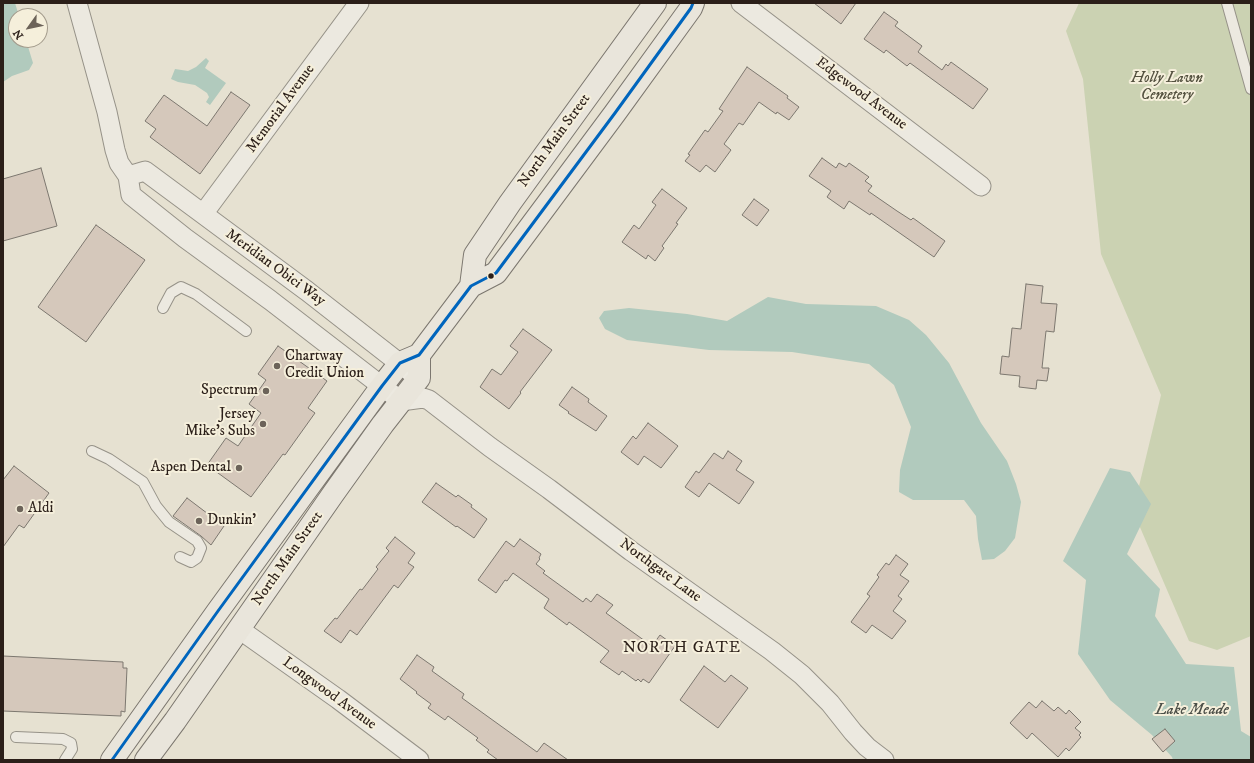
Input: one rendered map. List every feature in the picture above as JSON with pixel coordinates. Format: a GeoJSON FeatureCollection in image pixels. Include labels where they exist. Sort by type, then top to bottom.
{"type":"FeatureCollection","features":[{"type":"Feature","properties":{"kind":"main road","name":"North Main Street"},"geometry":{"type":"LineString","coordinates":[[471,286],[475,255],[510,203],[655,3]]}},
{"type":"Feature","properties":{"kind":"main road","name":"North Main Street"},"geometry":{"type":"LineString","coordinates":[[112,760],[223,604],[382,386],[409,359],[471,286],[496,274],[691,8],[692,3]]}},
{"type":"Feature","properties":{"kind":"main road"},"geometry":{"type":"LineString","coordinates":[[409,359],[421,388]]}},
{"type":"Feature","properties":{"kind":"main road","name":"North Main Street"},"geometry":{"type":"LineString","coordinates":[[146,760],[333,494],[401,401],[421,388]]}},
{"type":"Feature","properties":{"kind":"street","name":"Meridian Obici Way"},"geometry":{"type":"LineString","coordinates":[[77,3],[107,112],[115,150],[119,163],[128,176],[131,194],[185,238],[270,300],[401,401]]}},
{"type":"Feature","properties":{"kind":"street","name":"Memorial Avenue"},"geometry":{"type":"LineString","coordinates":[[203,214],[359,3]]}},
{"type":"Feature","properties":{"kind":"street","name":"Edgewood Avenue"},"geometry":{"type":"LineString","coordinates":[[741,3],[981,186]]}},
{"type":"Feature","properties":{"kind":"street","name":"Meridian Obici Way"},"geometry":{"type":"LineString","coordinates":[[128,176],[145,171],[307,291],[409,359]]}},
{"type":"Feature","properties":{"kind":"street","name":"Northgate Lane"},"geometry":{"type":"LineString","coordinates":[[421,388],[429,400],[490,447],[549,489],[631,551],[772,651],[802,675],[830,703],[853,732],[884,760]]}},
{"type":"Feature","properties":{"kind":"street","name":"Longwood Avenue"},"geometry":{"type":"LineString","coordinates":[[239,629],[338,699],[419,760]]}},
{"type":"Feature","properties":{"kind":"lane"},"geometry":{"type":"LineString","coordinates":[[1226,3],[1251,89]]}},
{"type":"Feature","properties":{"kind":"lane"},"geometry":{"type":"LineString","coordinates":[[163,308],[171,293],[182,287],[196,294],[246,331]]}},
{"type":"Feature","properties":{"kind":"lane"},"geometry":{"type":"LineString","coordinates":[[92,451],[109,459],[143,482],[156,506],[169,522],[197,541],[201,548],[198,558],[191,562],[180,557]]}},
{"type":"Feature","properties":{"kind":"lane"},"geometry":{"type":"LineString","coordinates":[[16,737],[63,739],[71,743],[72,749],[65,760]]}},
{"type":"Feature","properties":{"kind":"green space","name":"Holly Lawn Cemetery"},"geometry":{"type":"Polygon","coordinates":[[[1079,3],[1251,3],[1251,636],[1217,650],[1189,641],[1133,511],[1161,395],[1101,254],[1083,79],[1066,31],[1079,3]]]}},
{"type":"Feature","properties":{"kind":"water"},"geometry":{"type":"Polygon","coordinates":[[[3,3],[15,3],[17,8],[8,8],[8,48],[28,48],[33,63],[29,70],[12,76],[3,82],[3,3]]]}},
{"type":"Feature","properties":{"kind":"water"},"geometry":{"type":"Polygon","coordinates":[[[206,58],[209,61],[205,68],[226,83],[210,105],[206,102],[209,97],[207,93],[195,85],[178,82],[171,79],[175,69],[188,71],[196,67],[206,58]]]}},
{"type":"Feature","properties":{"kind":"water"},"geometry":{"type":"Polygon","coordinates":[[[768,297],[806,304],[876,306],[909,320],[926,335],[949,363],[981,423],[1007,461],[1016,484],[1021,502],[1015,538],[1005,551],[994,559],[982,560],[976,516],[964,500],[913,500],[899,492],[900,470],[911,427],[894,385],[869,364],[792,352],[709,350],[627,340],[605,329],[599,318],[604,311],[629,308],[687,314],[727,321],[768,297]]]}},
{"type":"Feature","properties":{"kind":"water","name":"Lake Meade"},"geometry":{"type":"Polygon","coordinates":[[[1110,468],[1130,472],[1151,504],[1127,554],[1160,589],[1155,616],[1186,664],[1234,667],[1241,731],[1251,737],[1251,760],[1173,760],[1152,735],[1110,700],[1078,654],[1086,580],[1063,561],[1110,468]]]}},
{"type":"Feature","properties":{"kind":"building"},"geometry":{"type":"Polygon","coordinates":[[[814,3],[856,3],[841,24],[814,3]]]}},
{"type":"Feature","properties":{"kind":"building"},"geometry":{"type":"Polygon","coordinates":[[[884,12],[898,22],[895,26],[922,46],[918,52],[942,70],[946,64],[948,66],[951,62],[988,89],[973,109],[910,63],[907,66],[886,50],[884,53],[864,39],[884,12]]]}},
{"type":"Feature","properties":{"kind":"building"},"geometry":{"type":"Polygon","coordinates":[[[747,67],[788,96],[787,98],[799,107],[789,120],[777,112],[776,114],[759,102],[743,125],[739,123],[724,144],[731,150],[715,172],[706,165],[700,172],[685,161],[690,155],[688,154],[705,130],[708,132],[723,111],[719,109],[747,67]]]}},
{"type":"Feature","properties":{"kind":"building"},"geometry":{"type":"Polygon","coordinates":[[[231,92],[250,105],[200,174],[150,137],[156,129],[145,121],[164,95],[207,126],[231,92]]]}},
{"type":"Feature","properties":{"kind":"building"},"geometry":{"type":"Polygon","coordinates":[[[822,158],[836,168],[839,163],[846,167],[849,163],[869,177],[865,181],[872,186],[868,191],[911,220],[913,218],[945,241],[934,257],[871,213],[870,215],[849,201],[844,209],[827,197],[831,191],[809,176],[822,158]]]}},
{"type":"Feature","properties":{"kind":"building"},"geometry":{"type":"Polygon","coordinates":[[[41,168],[57,226],[3,241],[3,179],[41,168]]]}},
{"type":"Feature","properties":{"kind":"building"},"geometry":{"type":"Polygon","coordinates":[[[662,189],[687,208],[676,223],[678,224],[662,246],[664,248],[655,261],[648,255],[646,259],[622,242],[634,225],[639,229],[656,205],[652,202],[662,189]]]}},
{"type":"Feature","properties":{"kind":"building"},"geometry":{"type":"Polygon","coordinates":[[[754,199],[769,210],[757,226],[742,215],[754,199]]]}},
{"type":"Feature","properties":{"kind":"building"},"geometry":{"type":"Polygon","coordinates":[[[96,225],[145,260],[86,342],[38,307],[96,225]]]}},
{"type":"Feature","properties":{"kind":"building"},"geometry":{"type":"Polygon","coordinates":[[[1026,284],[1043,286],[1041,303],[1057,304],[1054,332],[1046,331],[1042,368],[1049,368],[1047,381],[1037,380],[1036,389],[1019,387],[1020,376],[1000,374],[1002,356],[1009,357],[1012,328],[1021,329],[1026,284]]]}},
{"type":"Feature","properties":{"kind":"building"},"geometry":{"type":"Polygon","coordinates":[[[523,329],[552,350],[509,409],[480,387],[492,369],[501,375],[518,352],[510,346],[523,329]]]}},
{"type":"Feature","properties":{"kind":"building"},"geometry":{"type":"Polygon","coordinates":[[[278,346],[327,381],[308,408],[315,413],[285,455],[283,454],[251,497],[207,465],[226,438],[238,446],[261,413],[249,404],[266,380],[258,374],[278,346]]]}},
{"type":"Feature","properties":{"kind":"building"},"geometry":{"type":"Polygon","coordinates":[[[572,387],[589,399],[588,402],[607,416],[596,431],[568,413],[569,412],[559,405],[572,387]]]}},
{"type":"Feature","properties":{"kind":"building"},"geometry":{"type":"Polygon","coordinates":[[[648,423],[678,446],[661,468],[644,456],[638,465],[621,452],[633,436],[636,439],[648,423]]]}},
{"type":"Feature","properties":{"kind":"building"},"geometry":{"type":"Polygon","coordinates":[[[728,451],[742,461],[736,470],[754,482],[739,504],[709,483],[699,497],[685,487],[696,471],[699,473],[714,453],[723,459],[728,451]]]}},
{"type":"Feature","properties":{"kind":"building","name":"Aldi"},"geometry":{"type":"Polygon","coordinates":[[[14,466],[49,493],[24,528],[19,525],[3,547],[3,480],[14,466]]]}},
{"type":"Feature","properties":{"kind":"building"},"geometry":{"type":"Polygon","coordinates":[[[436,483],[456,497],[458,495],[472,505],[471,507],[487,519],[474,538],[457,526],[456,527],[422,502],[436,483]]]}},
{"type":"Feature","properties":{"kind":"building","name":"Dunkin'"},"geometry":{"type":"Polygon","coordinates":[[[187,498],[224,526],[211,545],[173,516],[187,498]]]}},
{"type":"Feature","properties":{"kind":"building"},"geometry":{"type":"Polygon","coordinates":[[[395,537],[415,553],[408,563],[414,567],[398,588],[394,585],[357,635],[350,630],[341,643],[324,631],[335,618],[337,619],[360,589],[362,590],[378,569],[376,567],[389,551],[386,548],[395,537]]]}},
{"type":"Feature","properties":{"kind":"building"},"geometry":{"type":"Polygon","coordinates":[[[520,539],[541,554],[540,559],[536,564],[545,571],[543,573],[583,602],[586,598],[591,602],[597,594],[613,605],[606,613],[652,646],[660,635],[675,646],[649,683],[643,679],[641,682],[638,679],[636,681],[622,671],[619,675],[600,662],[609,651],[569,622],[567,625],[544,608],[549,599],[513,573],[507,581],[505,580],[496,593],[478,580],[506,541],[514,547],[520,539]]]}},
{"type":"Feature","properties":{"kind":"building"},"geometry":{"type":"Polygon","coordinates":[[[896,555],[908,564],[900,575],[909,581],[898,596],[902,599],[893,611],[906,621],[892,639],[872,625],[866,633],[851,622],[870,596],[867,594],[879,577],[877,575],[886,563],[889,565],[896,555]]]}},
{"type":"Feature","properties":{"kind":"building"},"geometry":{"type":"Polygon","coordinates":[[[417,655],[434,667],[432,671],[464,694],[462,698],[537,752],[544,743],[568,760],[498,760],[487,752],[489,750],[476,740],[478,738],[448,716],[445,720],[428,708],[431,704],[400,679],[417,655]]]}},
{"type":"Feature","properties":{"kind":"building"},"geometry":{"type":"Polygon","coordinates":[[[3,656],[123,662],[123,668],[127,668],[125,712],[121,711],[121,716],[3,711],[3,656]]]}},
{"type":"Feature","properties":{"kind":"building"},"geometry":{"type":"Polygon","coordinates":[[[704,666],[725,682],[731,675],[748,688],[718,728],[680,700],[704,666]]]}},
{"type":"Feature","properties":{"kind":"building"},"geometry":{"type":"Polygon","coordinates":[[[1042,701],[1054,711],[1058,707],[1066,714],[1069,710],[1081,722],[1075,728],[1081,733],[1079,735],[1081,737],[1069,751],[1066,748],[1058,757],[1032,733],[1027,739],[1010,723],[1029,702],[1036,708],[1042,701]]]}},
{"type":"Feature","properties":{"kind":"building"},"geometry":{"type":"Polygon","coordinates":[[[1165,729],[1175,741],[1163,752],[1152,739],[1165,729]]]}},
{"type":"Feature","properties":{"kind":"transit line"},"geometry":{"type":"LineString","coordinates":[[112,760],[218,611],[382,386],[400,363],[419,355],[471,286],[496,273],[615,113],[691,8],[693,3]]}},
{"type":"Feature","properties":{"kind":"place","name":"Chartway Credit Union"},"geometry":{"type":"Point","coordinates":[277,366]}},
{"type":"Feature","properties":{"kind":"place","name":"Spectrum"},"geometry":{"type":"Point","coordinates":[266,391]}},
{"type":"Feature","properties":{"kind":"place","name":"Jersey Mike's Subs"},"geometry":{"type":"Point","coordinates":[263,424]}},
{"type":"Feature","properties":{"kind":"place","name":"Aspen Dental"},"geometry":{"type":"Point","coordinates":[239,468]}},
{"type":"Feature","properties":{"kind":"place","name":"Aldi"},"geometry":{"type":"Point","coordinates":[20,509]}},
{"type":"Feature","properties":{"kind":"place","name":"Dunkin'"},"geometry":{"type":"Point","coordinates":[199,521]}},
{"type":"Feature","properties":{"kind":"district","name":"NORTH GATE"},"geometry":{"type":"Point","coordinates":[682,649]}}]}
